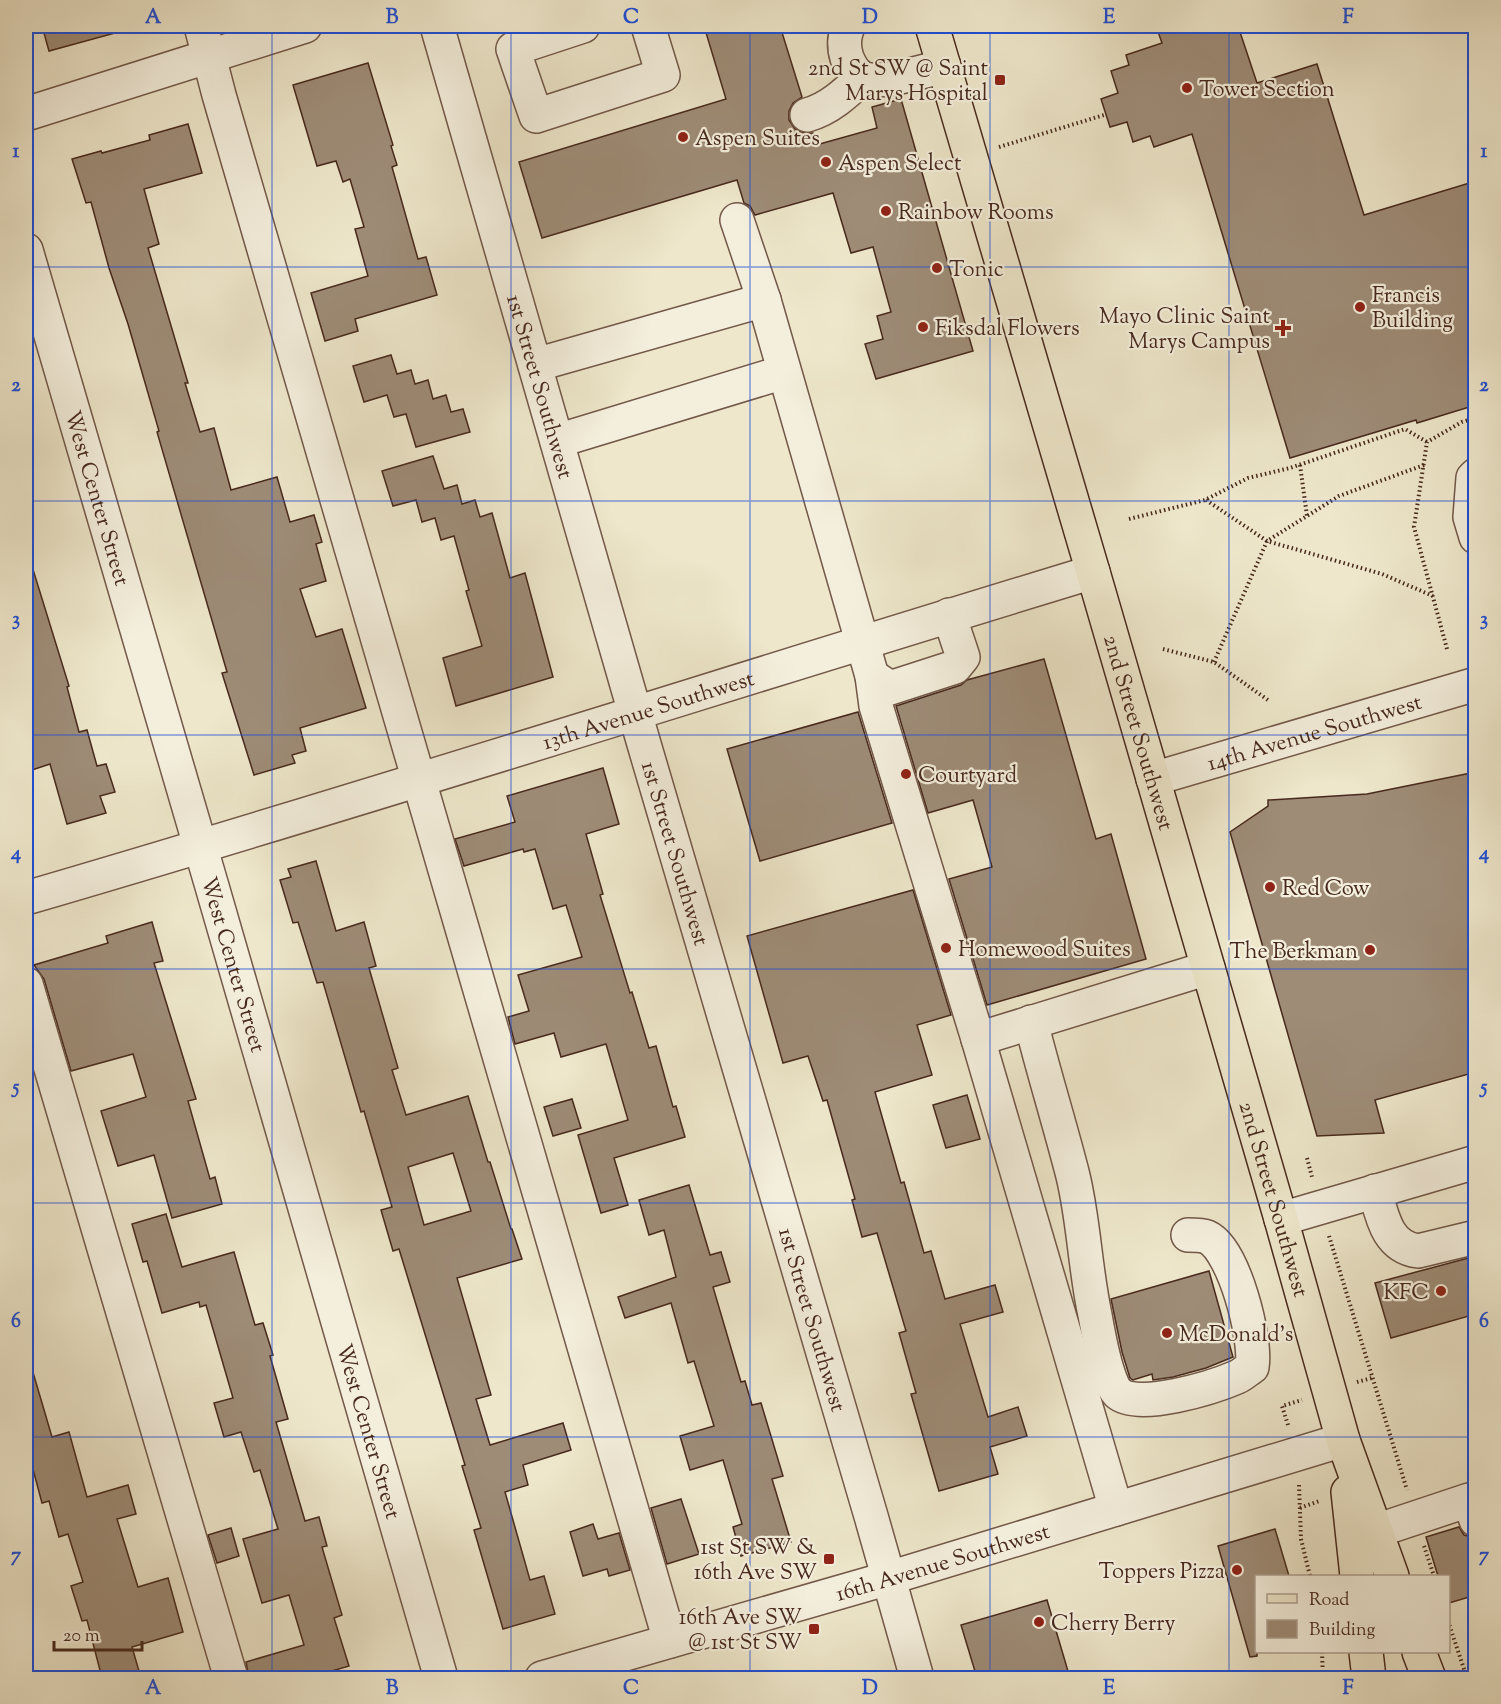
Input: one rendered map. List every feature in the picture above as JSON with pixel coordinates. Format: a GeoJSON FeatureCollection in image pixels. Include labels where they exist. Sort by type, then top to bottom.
{"type":"FeatureCollection","features":[{"type":"Feature","properties":{"kind":"main road","name":"2nd Street Southwest"},"geometry":{"type":"LineString","coordinates":[[933,26],[1281,1219],[1343,1440],[1392,1575]]}},
{"type":"Feature","properties":{"kind":"main road","name":"2nd Street Southwest"},"geometry":{"type":"LineString","coordinates":[[1343,1440],[1357,1575]]}},
{"type":"Feature","properties":{"kind":"main road"},"geometry":{"type":"LineString","coordinates":[[1366,1653],[1369,1678]]}},
{"type":"Feature","properties":{"kind":"main road"},"geometry":{"type":"LineString","coordinates":[[1419,1653],[1429,1678]]}},
{"type":"Feature","properties":{"kind":"street"},"geometry":{"type":"LineString","coordinates":[[26,114],[205,40],[305,26]]}},
{"type":"Feature","properties":{"kind":"street","name":"1st Street Southwest"},"geometry":{"type":"LineString","coordinates":[[437,26],[917,1678]]}},
{"type":"Feature","properties":{"kind":"street"},"geometry":{"type":"LineString","coordinates":[[583,26],[513,49],[536,116],[663,75],[648,26]]}},
{"type":"Feature","properties":{"kind":"street"},"geometry":{"type":"LineString","coordinates":[[848,26],[843,39],[846,53],[850,66],[862,78],[877,81],[944,66]]}},
{"type":"Feature","properties":{"kind":"street"},"geometry":{"type":"LineString","coordinates":[[205,40],[418,781],[670,1641]]}},
{"type":"Feature","properties":{"kind":"street"},"geometry":{"type":"LineString","coordinates":[[807,115],[815,113],[841,97],[862,78]]}},
{"type":"Feature","properties":{"kind":"street"},"geometry":{"type":"LineString","coordinates":[[738,220],[764,300],[872,676],[876,706],[978,1039],[1116,1509]]}},
{"type":"Feature","properties":{"kind":"street","name":"West Center Street"},"geometry":{"type":"LineString","coordinates":[[26,250],[441,1678]]}},
{"type":"Feature","properties":{"kind":"street"},"geometry":{"type":"LineString","coordinates":[[535,365],[764,300]]}},
{"type":"Feature","properties":{"kind":"street"},"geometry":{"type":"LineString","coordinates":[[557,441],[784,372]]}},
{"type":"Feature","properties":{"kind":"street"},"geometry":{"type":"LineString","coordinates":[[1474,523],[1473,478],[1476,475]]}},
{"type":"Feature","properties":{"kind":"street","name":"13th Avenue Southwest"},"geometry":{"type":"LineString","coordinates":[[26,898],[418,781],[1093,572]]}},
{"type":"Feature","properties":{"kind":"street"},"geometry":{"type":"LineString","coordinates":[[872,676],[890,688],[955,667],[963,657],[950,615]]}},
{"type":"Feature","properties":{"kind":"street","name":"14th Avenue Southwest"},"geometry":{"type":"LineString","coordinates":[[1153,778],[1476,684]]}},
{"type":"Feature","properties":{"kind":"street"},"geometry":{"type":"LineString","coordinates":[[978,1039],[1208,968]]}},
{"type":"Feature","properties":{"kind":"street"},"geometry":{"type":"LineString","coordinates":[[26,984],[231,1678]]}},
{"type":"Feature","properties":{"kind":"street"},"geometry":{"type":"LineString","coordinates":[[1031,1023],[1073,1174],[1082,1223],[1088,1283],[1109,1377],[1118,1393],[1131,1399],[1173,1396],[1222,1383],[1239,1376],[1251,1366],[1254,1356],[1251,1333],[1236,1280],[1221,1249],[1207,1237],[1188,1235]]}},
{"type":"Feature","properties":{"kind":"street"},"geometry":{"type":"LineString","coordinates":[[1281,1219],[1476,1162]]}},
{"type":"Feature","properties":{"kind":"street"},"geometry":{"type":"LineString","coordinates":[[1375,1191],[1384,1226],[1394,1239],[1409,1250],[1418,1251],[1476,1237]]}},
{"type":"Feature","properties":{"kind":"street"},"geometry":{"type":"LineString","coordinates":[[1091,1425],[1104,1419],[1118,1393]]}},
{"type":"Feature","properties":{"kind":"street","name":"16th Avenue Southwest"},"geometry":{"type":"LineString","coordinates":[[542,1678],[889,1578],[1343,1440]]}},
{"type":"Feature","properties":{"kind":"street"},"geometry":{"type":"LineString","coordinates":[[1376,1531],[1469,1500],[1476,1520]]}},
{"type":"Feature","properties":{"kind":"path"},"geometry":{"type":"LineString","coordinates":[[1029,137],[1104,115]]}},
{"type":"Feature","properties":{"kind":"path"},"geometry":{"type":"LineString","coordinates":[[1427,442],[1462,422],[1476,417]]}},
{"type":"Feature","properties":{"kind":"path"},"geometry":{"type":"LineString","coordinates":[[1129,519],[1205,500],[1248,478],[1300,465],[1405,429],[1427,442]]}},
{"type":"Feature","properties":{"kind":"path"},"geometry":{"type":"LineString","coordinates":[[1427,442],[1414,527],[1448,649]]}},
{"type":"Feature","properties":{"kind":"path"},"geometry":{"type":"LineString","coordinates":[[1300,465],[1307,516]]}},
{"type":"Feature","properties":{"kind":"path"},"geometry":{"type":"LineString","coordinates":[[1214,662],[1267,541],[1338,496],[1424,465]]}},
{"type":"Feature","properties":{"kind":"path"},"geometry":{"type":"LineString","coordinates":[[1205,500],[1267,541],[1382,574],[1433,596]]}},
{"type":"Feature","properties":{"kind":"path"},"geometry":{"type":"LineString","coordinates":[[1163,649],[1214,662],[1268,700]]}},
{"type":"Feature","properties":{"kind":"path"},"geometry":{"type":"LineString","coordinates":[[1330,1241],[1401,1473]]}},
{"type":"Feature","properties":{"kind":"path"},"geometry":{"type":"LineString","coordinates":[[1300,1508],[1301,1539],[1310,1575]]}},
{"type":"Feature","properties":{"kind":"path"},"geometry":{"type":"LineString","coordinates":[[1450,1624],[1467,1678]]}},
{"type":"Feature","properties":{"kind":"path"},"geometry":{"type":"LineString","coordinates":[[1322,1653],[1323,1678]]}},
{"type":"Feature","properties":{"kind":"building"},"geometry":{"type":"Polygon","coordinates":[[[42,26],[114,26],[115,33],[49,51],[42,26]]]}},
{"type":"Feature","properties":{"kind":"building"},"geometry":{"type":"Polygon","coordinates":[[[704,26],[780,26],[802,97],[793,103],[789,111],[789,120],[795,129],[804,133],[813,133],[816,145],[877,128],[872,107],[901,99],[973,351],[876,379],[865,344],[883,339],[877,316],[891,312],[873,247],[851,253],[833,193],[755,215],[750,206],[744,203],[737,180],[542,238],[519,162],[726,99],[704,26]]]}},
{"type":"Feature","properties":{"kind":"building","name":"Francis Building"},"geometry":{"type":"Polygon","coordinates":[[[1156,26],[1238,26],[1257,83],[1317,64],[1364,215],[1476,181],[1476,405],[1417,423],[1416,420],[1290,458],[1192,134],[1154,147],[1150,136],[1133,142],[1127,122],[1110,127],[1101,99],[1118,93],[1111,71],[1129,65],[1126,55],[1162,43],[1156,26]]]}},
{"type":"Feature","properties":{"kind":"building"},"geometry":{"type":"Polygon","coordinates":[[[368,63],[393,145],[391,146],[397,165],[392,167],[418,259],[426,257],[437,295],[355,319],[358,331],[325,341],[311,293],[368,276],[355,229],[364,227],[350,179],[343,182],[336,161],[317,166],[293,85],[368,63]]]}},
{"type":"Feature","properties":{"kind":"building"},"geometry":{"type":"Polygon","coordinates":[[[188,124],[202,173],[144,189],[159,244],[148,248],[188,383],[185,383],[200,432],[214,428],[231,490],[277,477],[290,522],[314,515],[322,542],[316,544],[326,581],[300,589],[316,637],[342,629],[366,708],[300,728],[306,751],[292,755],[295,763],[254,775],[222,673],[227,672],[128,324],[109,268],[91,202],[86,203],[72,159],[150,140],[149,135],[188,124]]]}},
{"type":"Feature","properties":{"kind":"building"},"geometry":{"type":"Polygon","coordinates":[[[391,355],[397,374],[411,370],[415,384],[428,380],[433,399],[446,395],[451,412],[463,409],[470,432],[416,447],[406,414],[394,417],[387,395],[364,402],[353,366],[391,355]]]}},
{"type":"Feature","properties":{"kind":"building"},"geometry":{"type":"Polygon","coordinates":[[[433,456],[444,489],[457,485],[462,504],[475,500],[480,517],[492,513],[510,578],[525,573],[553,677],[456,706],[443,658],[482,646],[466,591],[469,590],[454,536],[441,540],[435,518],[422,522],[416,500],[393,506],[382,471],[433,456]]]}},
{"type":"Feature","properties":{"kind":"building"},"geometry":{"type":"Polygon","coordinates":[[[26,563],[31,563],[69,686],[67,687],[79,732],[87,730],[97,766],[106,764],[115,792],[100,796],[106,813],[67,824],[50,764],[26,772],[26,563]]]}},
{"type":"Feature","properties":{"kind":"building"},"geometry":{"type":"Polygon","coordinates":[[[1044,659],[1096,839],[1111,834],[1146,959],[987,1005],[949,879],[992,867],[973,800],[928,813],[896,706],[961,685],[967,680],[1044,659]]]}},
{"type":"Feature","properties":{"kind":"building"},"geometry":{"type":"Polygon","coordinates":[[[858,712],[892,823],[760,861],[727,749],[858,712]]]}},
{"type":"Feature","properties":{"kind":"building"},"geometry":{"type":"Polygon","coordinates":[[[603,768],[619,824],[586,834],[603,894],[600,895],[630,993],[632,992],[649,1048],[656,1046],[673,1107],[676,1106],[685,1137],[614,1158],[628,1205],[601,1213],[578,1135],[628,1120],[606,1044],[561,1057],[554,1033],[515,1044],[508,1017],[529,1011],[518,975],[582,957],[566,905],[553,909],[535,849],[524,852],[523,849],[464,866],[455,839],[515,822],[507,796],[603,768]]]}},
{"type":"Feature","properties":{"kind":"building","name":"The Berkman"},"geometry":{"type":"Polygon","coordinates":[[[1476,772],[1476,1072],[1375,1100],[1384,1133],[1317,1136],[1230,832],[1268,806],[1268,800],[1367,794],[1476,772]]]}},
{"type":"Feature","properties":{"kind":"building"},"geometry":{"type":"Polygon","coordinates":[[[316,861],[336,931],[364,922],[376,966],[369,968],[398,1068],[392,1070],[406,1115],[468,1096],[522,1259],[457,1278],[491,1395],[476,1399],[490,1445],[563,1423],[571,1450],[523,1465],[528,1485],[505,1492],[530,1580],[544,1576],[555,1614],[503,1629],[474,1530],[481,1528],[462,1466],[465,1465],[399,1249],[393,1251],[381,1210],[392,1207],[364,1111],[361,1112],[323,982],[317,983],[298,922],[293,923],[280,880],[291,877],[288,869],[316,861]],[[453,1153],[408,1167],[424,1225],[471,1211],[453,1153]]]}},
{"type":"Feature","properties":{"kind":"building"},"geometry":{"type":"Polygon","coordinates":[[[913,890],[951,1015],[917,1025],[932,1075],[875,1092],[924,1253],[931,1251],[945,1299],[995,1285],[1003,1312],[960,1324],[988,1417],[1018,1407],[1027,1436],[990,1447],[998,1474],[939,1491],[911,1394],[916,1393],[899,1333],[906,1331],[877,1233],[862,1237],[852,1200],[855,1199],[827,1100],[823,1101],[808,1056],[783,1063],[747,936],[913,890]]]}},
{"type":"Feature","properties":{"kind":"building"},"geometry":{"type":"Polygon","coordinates":[[[152,922],[163,961],[154,963],[196,1099],[188,1101],[210,1179],[215,1177],[222,1204],[172,1218],[154,1155],[118,1166],[101,1111],[146,1097],[133,1054],[71,1071],[44,979],[34,965],[108,943],[106,936],[152,922]]]}},
{"type":"Feature","properties":{"kind":"building"},"geometry":{"type":"Polygon","coordinates":[[[967,1095],[980,1139],[946,1148],[933,1105],[967,1095]]]}},
{"type":"Feature","properties":{"kind":"building"},"geometry":{"type":"Polygon","coordinates":[[[572,1099],[581,1128],[553,1136],[544,1107],[572,1099]]]}},
{"type":"Feature","properties":{"kind":"building"},"geometry":{"type":"Polygon","coordinates":[[[689,1185],[710,1255],[721,1252],[730,1282],[713,1287],[741,1382],[745,1381],[752,1405],[761,1403],[783,1476],[772,1479],[791,1542],[741,1556],[733,1527],[742,1524],[723,1460],[690,1470],[680,1436],[714,1426],[694,1361],[688,1363],[671,1303],[625,1318],[618,1297],[676,1277],[664,1230],[649,1235],[639,1200],[689,1185]]]}},
{"type":"Feature","properties":{"kind":"building"},"geometry":{"type":"Polygon","coordinates":[[[166,1214],[182,1267],[234,1252],[255,1325],[263,1323],[288,1419],[276,1422],[305,1521],[319,1517],[327,1546],[322,1547],[342,1615],[334,1618],[349,1666],[308,1678],[249,1678],[246,1662],[304,1645],[289,1595],[262,1603],[243,1539],[278,1529],[260,1470],[254,1472],[241,1432],[224,1437],[214,1403],[233,1398],[206,1305],[200,1307],[199,1302],[162,1313],[147,1261],[143,1262],[132,1224],[166,1214]]]}},
{"type":"Feature","properties":{"kind":"building"},"geometry":{"type":"Polygon","coordinates":[[[1476,1256],[1476,1314],[1391,1338],[1375,1283],[1476,1256]]]}},
{"type":"Feature","properties":{"kind":"building","name":"McDonald's"},"geometry":{"type":"Polygon","coordinates":[[[1209,1271],[1233,1357],[1206,1368],[1173,1377],[1153,1380],[1152,1374],[1133,1380],[1130,1378],[1111,1299],[1209,1271]]]}},
{"type":"Feature","properties":{"kind":"building"},"geometry":{"type":"Polygon","coordinates":[[[32,1369],[52,1437],[69,1432],[87,1497],[128,1485],[136,1514],[117,1519],[138,1587],[168,1578],[183,1632],[132,1647],[141,1678],[102,1678],[87,1620],[82,1621],[71,1586],[83,1582],[68,1534],[59,1537],[49,1501],[42,1503],[26,1443],[26,1370],[32,1369]]]}},
{"type":"Feature","properties":{"kind":"building"},"geometry":{"type":"Polygon","coordinates":[[[681,1499],[699,1554],[667,1564],[651,1508],[681,1499]]]}},
{"type":"Feature","properties":{"kind":"building"},"geometry":{"type":"Polygon","coordinates":[[[593,1524],[598,1539],[619,1533],[630,1570],[609,1576],[607,1569],[583,1576],[570,1532],[593,1524]]]}},
{"type":"Feature","properties":{"kind":"building"},"geometry":{"type":"Polygon","coordinates":[[[1459,1527],[1464,1535],[1476,1538],[1476,1595],[1450,1603],[1450,1575],[1438,1575],[1426,1537],[1459,1527]]]}},
{"type":"Feature","properties":{"kind":"building"},"geometry":{"type":"Polygon","coordinates":[[[231,1528],[239,1556],[217,1563],[208,1535],[231,1528]]]}},
{"type":"Feature","properties":{"kind":"building"},"geometry":{"type":"Polygon","coordinates":[[[1275,1529],[1289,1575],[1255,1575],[1255,1653],[1257,1656],[1250,1657],[1218,1546],[1275,1529]]]}},
{"type":"Feature","properties":{"kind":"building"},"geometry":{"type":"Polygon","coordinates":[[[1047,1600],[1070,1678],[977,1678],[961,1625],[1047,1600]]]}},
{"type":"Feature","properties":{"kind":"place","name":"2nd St SW @ Saint Marys Hospital"},"geometry":{"type":"Point","coordinates":[1000,80]}},
{"type":"Feature","properties":{"kind":"place","name":"Tower Section"},"geometry":{"type":"Point","coordinates":[1187,88]}},
{"type":"Feature","properties":{"kind":"place","name":"Aspen Suites"},"geometry":{"type":"Point","coordinates":[683,137]}},
{"type":"Feature","properties":{"kind":"place","name":"Aspen Select"},"geometry":{"type":"Point","coordinates":[826,162]}},
{"type":"Feature","properties":{"kind":"place","name":"Rainbow Rooms"},"geometry":{"type":"Point","coordinates":[886,211]}},
{"type":"Feature","properties":{"kind":"place","name":"Tonic"},"geometry":{"type":"Point","coordinates":[937,268]}},
{"type":"Feature","properties":{"kind":"place","name":"Francis Building"},"geometry":{"type":"Point","coordinates":[1360,307]}},
{"type":"Feature","properties":{"kind":"place","name":"Fiksdal Flowers"},"geometry":{"type":"Point","coordinates":[923,327]}},
{"type":"Feature","properties":{"kind":"place","name":"Mayo Clinic Saint Marys Campus"},"geometry":{"type":"Point","coordinates":[1283,328]}},
{"type":"Feature","properties":{"kind":"place","name":"Courtyard"},"geometry":{"type":"Point","coordinates":[906,774]}},
{"type":"Feature","properties":{"kind":"place","name":"Red Cow"},"geometry":{"type":"Point","coordinates":[1270,887]}},
{"type":"Feature","properties":{"kind":"place","name":"Homewood Suites"},"geometry":{"type":"Point","coordinates":[946,948]}},
{"type":"Feature","properties":{"kind":"place","name":"The Berkman"},"geometry":{"type":"Point","coordinates":[1370,950]}},
{"type":"Feature","properties":{"kind":"place","name":"KFC"},"geometry":{"type":"Point","coordinates":[1441,1291]}},
{"type":"Feature","properties":{"kind":"place","name":"McDonald's"},"geometry":{"type":"Point","coordinates":[1167,1333]}},
{"type":"Feature","properties":{"kind":"place","name":"1st St SW & 16th Ave SW"},"geometry":{"type":"Point","coordinates":[829,1559]}},
{"type":"Feature","properties":{"kind":"place","name":"Toppers Pizza"},"geometry":{"type":"Point","coordinates":[1237,1570]}},
{"type":"Feature","properties":{"kind":"place","name":"Cherry Berry"},"geometry":{"type":"Point","coordinates":[1039,1622]}},
{"type":"Feature","properties":{"kind":"place","name":"16th Ave SW @ 1st St SW"},"geometry":{"type":"Point","coordinates":[814,1629]}}]}
